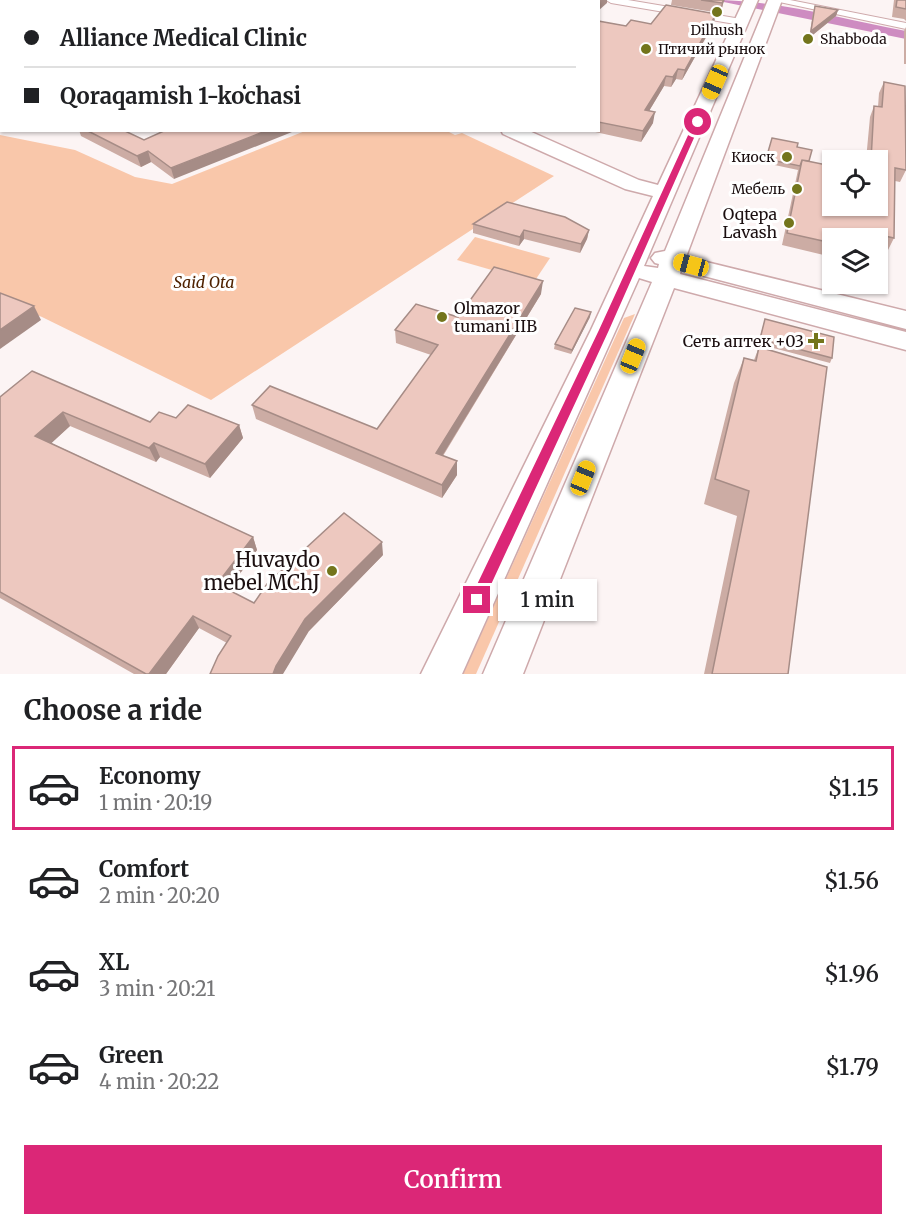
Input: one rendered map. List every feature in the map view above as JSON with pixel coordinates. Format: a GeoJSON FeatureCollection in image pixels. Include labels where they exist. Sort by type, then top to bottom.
{"type":"FeatureCollection","features":[{"type":"Feature","properties":{"kind":"main road"},"geometry":{"type":"LineString","coordinates":[[503,674],[669,269],[773,5]]}},
{"type":"Feature","properties":{"kind":"main road"},"geometry":{"type":"LineString","coordinates":[[441,674],[636,260],[746,11]]}},
{"type":"Feature","properties":{"kind":"main road"},"geometry":{"type":"LineString","coordinates":[[515,132],[632,184],[666,193]]}},
{"type":"Feature","properties":{"kind":"main road"},"geometry":{"type":"LineString","coordinates":[[636,260],[906,341]]}},
{"type":"Feature","properties":{"kind":"main road"},"geometry":{"type":"LineString","coordinates":[[669,269],[906,320]]}},
{"type":"Feature","properties":{"kind":"street"},"geometry":{"type":"LineString","coordinates":[[611,0],[746,11]]}},
{"type":"Feature","properties":{"kind":"street"},"geometry":{"type":"LineString","coordinates":[[773,5],[906,26]]}},
{"type":"Feature","properties":{"kind":"green space","name":"Said Ota"},"geometry":{"type":"Polygon","coordinates":[[[302,132],[449,132],[455,135],[462,133],[554,176],[211,400],[42,317],[0,300],[0,135],[75,150],[135,177],[172,184],[302,132]]]}},
{"type":"Feature","properties":{"kind":"green space"},"geometry":{"type":"Polygon","coordinates":[[[475,237],[550,258],[534,282],[457,260],[475,237]]]}},
{"type":"Feature","properties":{"kind":"green space"},"geometry":{"type":"Polygon","coordinates":[[[635,314],[476,674],[463,674],[624,318],[635,314]]]}},
{"type":"Feature","properties":{"kind":"shaded area"},"geometry":{"type":"Polygon","coordinates":[[[714,0],[762,3],[810,11],[906,31],[906,39],[714,0]]]}},
{"type":"Feature","properties":{"kind":"building"},"geometry":{"type":"Polygon","coordinates":[[[701,0],[724,0],[722,3],[701,0]]]}},
{"type":"Feature","properties":{"kind":"building"},"geometry":{"type":"Polygon","coordinates":[[[897,0],[906,0],[906,9],[896,7],[897,0]]]}},
{"type":"Feature","properties":{"kind":"building"},"geometry":{"type":"Polygon","coordinates":[[[666,5],[716,14],[685,70],[678,69],[673,77],[666,76],[645,110],[655,112],[643,131],[600,122],[600,21],[626,26],[631,20],[651,24],[666,5]]]}},
{"type":"Feature","properties":{"kind":"building"},"geometry":{"type":"Polygon","coordinates":[[[815,6],[838,10],[811,31],[815,6]]]}},
{"type":"Feature","properties":{"kind":"building"},"geometry":{"type":"Polygon","coordinates":[[[884,82],[905,86],[906,170],[895,168],[894,238],[888,237],[888,228],[822,228],[822,241],[787,233],[802,160],[822,164],[822,216],[888,216],[888,150],[872,150],[874,106],[882,107],[884,82]]]}},
{"type":"Feature","properties":{"kind":"building"},"geometry":{"type":"Polygon","coordinates":[[[90,132],[127,132],[144,140],[162,132],[263,132],[171,168],[148,151],[137,156],[90,132]]]}},
{"type":"Feature","properties":{"kind":"building"},"geometry":{"type":"Polygon","coordinates":[[[772,138],[798,143],[797,147],[812,150],[809,161],[802,160],[800,166],[766,159],[772,138]]]}},
{"type":"Feature","properties":{"kind":"building"},"geometry":{"type":"Polygon","coordinates":[[[507,202],[565,217],[589,230],[581,244],[524,230],[520,237],[473,224],[507,202]]]}},
{"type":"Feature","properties":{"kind":"building"},"geometry":{"type":"Polygon","coordinates":[[[494,267],[543,281],[436,453],[457,461],[442,485],[252,405],[270,386],[377,429],[438,345],[395,330],[416,304],[458,317],[494,267]]]}},
{"type":"Feature","properties":{"kind":"building"},"geometry":{"type":"Polygon","coordinates":[[[0,293],[34,306],[0,330],[0,293]]]}},
{"type":"Feature","properties":{"kind":"building"},"geometry":{"type":"Polygon","coordinates":[[[575,308],[591,312],[572,350],[555,344],[575,308]]]}},
{"type":"Feature","properties":{"kind":"building"},"geometry":{"type":"Polygon","coordinates":[[[765,319],[834,337],[832,358],[760,339],[765,319]]]}},
{"type":"Feature","properties":{"kind":"building"},"geometry":{"type":"Polygon","coordinates":[[[759,347],[827,367],[788,674],[712,674],[749,491],[715,479],[744,358],[756,361],[759,347]]]}},
{"type":"Feature","properties":{"kind":"building"},"geometry":{"type":"Polygon","coordinates":[[[32,371],[150,422],[159,412],[176,418],[188,405],[239,425],[205,464],[154,443],[149,448],[63,412],[35,436],[253,537],[217,584],[254,603],[267,584],[344,513],[382,542],[305,619],[273,674],[210,674],[231,636],[193,616],[149,674],[146,674],[0,592],[0,397],[32,371]]]}},
{"type":"Feature","properties":{"kind":"place","name":"Dilhush"},"geometry":{"type":"Point","coordinates":[717,12]}},
{"type":"Feature","properties":{"kind":"place","name":"Shabboda"},"geometry":{"type":"Point","coordinates":[808,39]}},
{"type":"Feature","properties":{"kind":"place","name":"Птичий рынок"},"geometry":{"type":"Point","coordinates":[646,49]}},
{"type":"Feature","properties":{"kind":"place","name":"Киоск"},"geometry":{"type":"Point","coordinates":[787,157]}},
{"type":"Feature","properties":{"kind":"place","name":"Мебель"},"geometry":{"type":"Point","coordinates":[797,189]}},
{"type":"Feature","properties":{"kind":"place","name":"Oqtepa Lavash"},"geometry":{"type":"Point","coordinates":[789,223]}},
{"type":"Feature","properties":{"kind":"place","name":"Olmazor tumani IIB"},"geometry":{"type":"Point","coordinates":[442,317]}},
{"type":"Feature","properties":{"kind":"place","name":"Сеть аптек +03"},"geometry":{"type":"Point","coordinates":[816,341]}},
{"type":"Feature","properties":{"kind":"place","name":"Huvaydo mebel MChJ"},"geometry":{"type":"Point","coordinates":[332,571]}},
{"type":"Feature","properties":{"kind":"route"},"geometry":{"type":"LineString","coordinates":[[477,600],[636,261],[698,122]]}}]}
